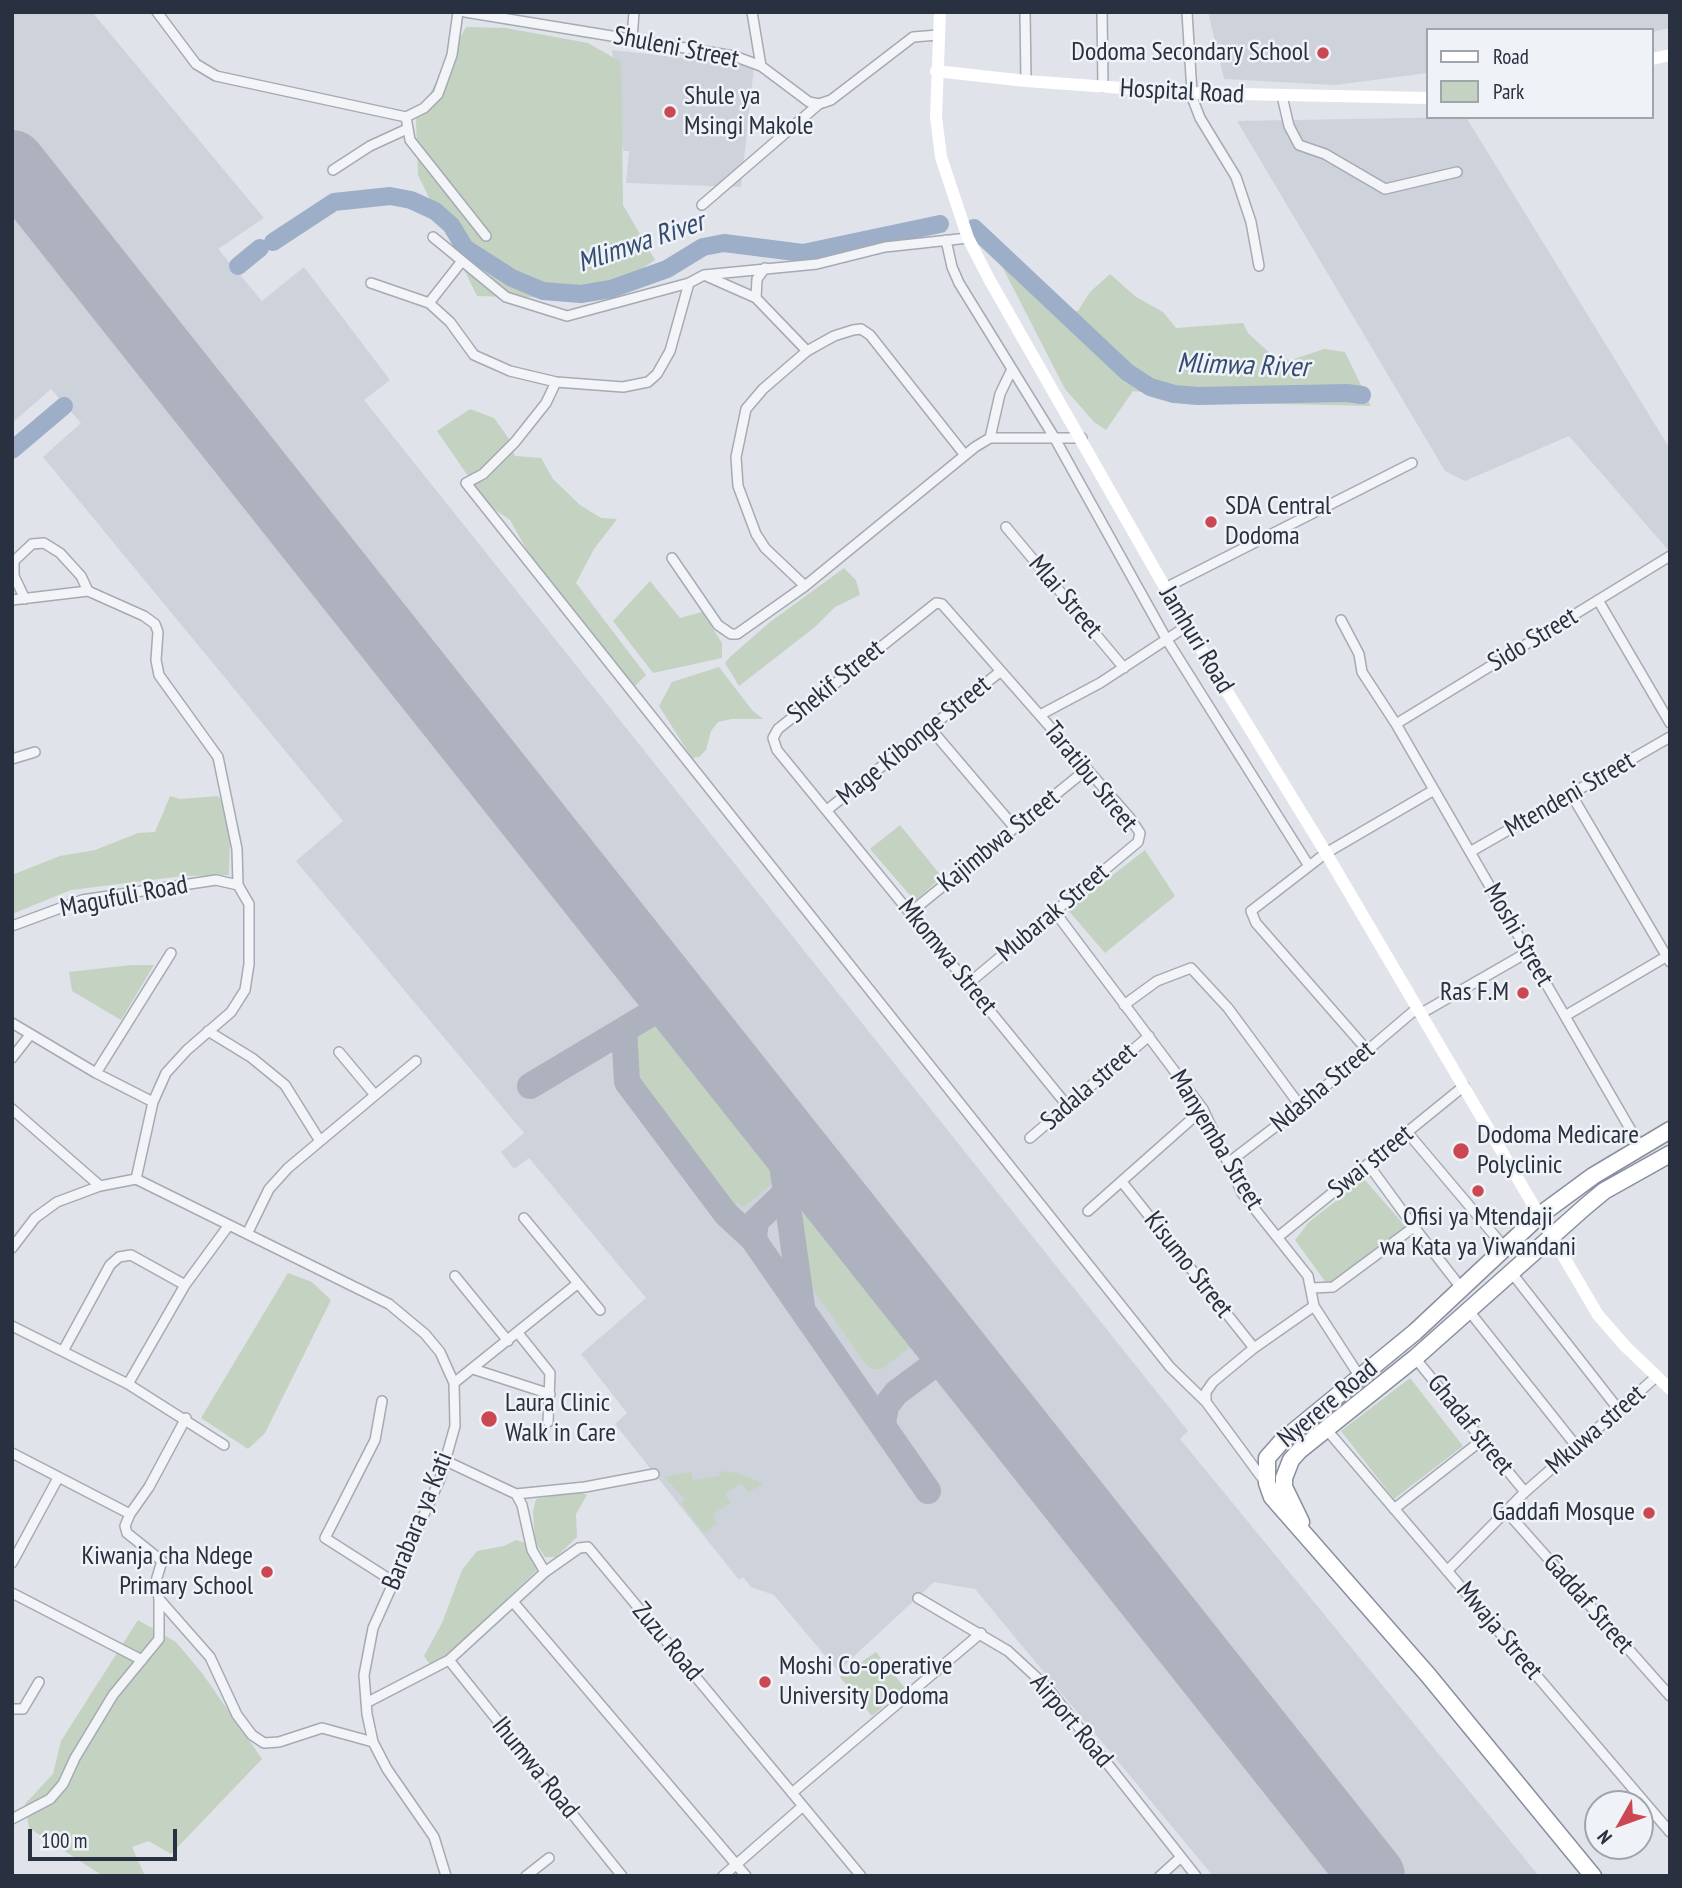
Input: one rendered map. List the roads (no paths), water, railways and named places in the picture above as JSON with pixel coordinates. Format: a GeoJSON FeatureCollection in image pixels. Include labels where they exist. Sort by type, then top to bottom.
{"type":"FeatureCollection","features":[{"type":"Feature","properties":{"kind":"highway","name":"Nyerere Road"},"geometry":{"type":"LineString","coordinates":[[1303,1531],[1272,1497],[1266,1483],[1267,1458],[1274,1450],[1462,1289],[1540,1215],[1571,1191],[1640,1146],[1670,1130]]}},
{"type":"Feature","properties":{"kind":"highway","name":"Nyerere Road"},"geometry":{"type":"LineString","coordinates":[[1303,1531],[1297,1510],[1284,1487],[1284,1478],[1292,1460],[1415,1358],[1551,1234],[1604,1191],[1670,1154]]}},
{"type":"Feature","properties":{"kind":"highway"},"geometry":{"type":"LineString","coordinates":[[1303,1531],[1429,1675],[1593,1876]]}},
{"type":"Feature","properties":{"kind":"main road","name":"Jamhuri Road"},"geometry":{"type":"LineString","coordinates":[[940,12],[936,117],[941,157],[968,238],[1187,626],[1326,853],[1598,1315],[1670,1389]]}},
{"type":"Feature","properties":{"kind":"main road","name":"Hospital Road"},"geometry":{"type":"LineString","coordinates":[[936,71],[1103,88],[1191,93],[1426,98]]}},
{"type":"Feature","properties":{"kind":"street"},"geometry":{"type":"LineString","coordinates":[[158,12],[197,64],[216,76],[406,117],[424,108],[438,94],[452,55],[458,12]]}},
{"type":"Feature","properties":{"kind":"street","name":"Shuleni Street"},"geometry":{"type":"LineString","coordinates":[[465,12],[734,56],[761,66],[808,102],[820,104]]}},
{"type":"Feature","properties":{"kind":"street"},"geometry":{"type":"LineString","coordinates":[[632,39],[634,12]]}},
{"type":"Feature","properties":{"kind":"street"},"geometry":{"type":"LineString","coordinates":[[752,12],[761,66]]}},
{"type":"Feature","properties":{"kind":"street"},"geometry":{"type":"LineString","coordinates":[[1025,12],[1026,81]]}},
{"type":"Feature","properties":{"kind":"street"},"geometry":{"type":"LineString","coordinates":[[1102,12],[1103,88]]}},
{"type":"Feature","properties":{"kind":"street"},"geometry":{"type":"LineString","coordinates":[[1187,12],[1191,93],[1200,118],[1236,177],[1251,222],[1259,267]]}},
{"type":"Feature","properties":{"kind":"street"},"geometry":{"type":"LineString","coordinates":[[702,205],[820,104],[831,100],[914,37],[938,35]]}},
{"type":"Feature","properties":{"kind":"street"},"geometry":{"type":"LineString","coordinates":[[1282,96],[1289,126],[1299,145],[1325,155],[1385,189],[1457,172]]}},
{"type":"Feature","properties":{"kind":"street"},"geometry":{"type":"LineString","coordinates":[[406,117],[410,140],[486,236]]}},
{"type":"Feature","properties":{"kind":"street"},"geometry":{"type":"LineString","coordinates":[[333,170],[370,146],[407,129]]}},
{"type":"Feature","properties":{"kind":"street"},"geometry":{"type":"LineString","coordinates":[[433,237],[506,297],[567,316],[689,283],[704,275],[817,264],[885,247],[968,238]]}},
{"type":"Feature","properties":{"kind":"street"},"geometry":{"type":"LineString","coordinates":[[946,240],[948,257],[959,283],[1054,437],[1167,640],[1309,866]]}},
{"type":"Feature","properties":{"kind":"street"},"geometry":{"type":"LineString","coordinates":[[429,303],[462,261]]}},
{"type":"Feature","properties":{"kind":"street"},"geometry":{"type":"LineString","coordinates":[[756,298],[757,279],[765,268]]}},
{"type":"Feature","properties":{"kind":"street"},"geometry":{"type":"LineString","coordinates":[[704,275],[756,298],[807,351]]}},
{"type":"Feature","properties":{"kind":"street"},"geometry":{"type":"LineString","coordinates":[[371,283],[429,303],[450,322],[474,355],[510,371],[556,382],[623,387],[648,382],[657,374],[670,351],[689,283]]}},
{"type":"Feature","properties":{"kind":"street"},"geometry":{"type":"LineString","coordinates":[[805,586],[765,548],[756,534],[738,485],[736,457],[746,409],[763,389],[807,351],[834,336],[861,329],[870,335],[964,454]]}},
{"type":"Feature","properties":{"kind":"street"},"geometry":{"type":"LineString","coordinates":[[990,438],[1000,394],[1012,369]]}},
{"type":"Feature","properties":{"kind":"street"},"geometry":{"type":"LineString","coordinates":[[556,382],[546,403],[515,442],[483,474],[466,483],[1170,1367],[1206,1402],[1266,1483]]}},
{"type":"Feature","properties":{"kind":"street"},"geometry":{"type":"LineString","coordinates":[[672,558],[718,625],[731,634],[742,630],[805,586],[964,454],[990,438],[1082,438]]}},
{"type":"Feature","properties":{"kind":"street"},"geometry":{"type":"LineString","coordinates":[[1165,588],[1412,463]]}},
{"type":"Feature","properties":{"kind":"street","name":"Mlai Street"},"geometry":{"type":"LineString","coordinates":[[1006,527],[1124,668]]}},
{"type":"Feature","properties":{"kind":"street"},"geometry":{"type":"LineString","coordinates":[[25,599],[14,576],[15,561],[32,544],[44,543],[60,553],[81,576],[88,592]]}},
{"type":"Feature","properties":{"kind":"street","name":"Sido Street"},"geometry":{"type":"LineString","coordinates":[[1396,724],[1670,556]]}},
{"type":"Feature","properties":{"kind":"street"},"geometry":{"type":"LineString","coordinates":[[12,600],[88,592],[144,616],[155,624],[158,632],[156,660],[159,675],[218,757],[237,849],[238,885],[249,904],[249,964],[245,990],[231,1012],[166,1073],[153,1102],[136,1179],[100,1186],[57,1202],[35,1218],[12,1248]]}},
{"type":"Feature","properties":{"kind":"street"},"geometry":{"type":"LineString","coordinates":[[1598,600],[1670,723]]}},
{"type":"Feature","properties":{"kind":"street","name":"Shekif Street"},"geometry":{"type":"LineString","coordinates":[[827,810],[777,750],[774,738],[778,729],[936,603],[942,604],[1001,671]]}},
{"type":"Feature","properties":{"kind":"street","name":"Moshi Street"},"geometry":{"type":"LineString","coordinates":[[1341,620],[1360,654],[1362,672],[1396,724],[1640,1146]]}},
{"type":"Feature","properties":{"kind":"street","name":"Taratibu Street"},"geometry":{"type":"LineString","coordinates":[[1138,842],[1140,833],[1130,818],[1040,715],[1124,668],[1187,626]]}},
{"type":"Feature","properties":{"kind":"street"},"geometry":{"type":"LineString","coordinates":[[1001,671],[1040,715]]}},
{"type":"Feature","properties":{"kind":"street","name":"Mage Kibonge Street"},"geometry":{"type":"LineString","coordinates":[[827,810],[1001,671]]}},
{"type":"Feature","properties":{"kind":"street"},"geometry":{"type":"LineString","coordinates":[[930,728],[1015,828]]}},
{"type":"Feature","properties":{"kind":"street","name":"Mtendeni Street"},"geometry":{"type":"LineString","coordinates":[[1470,852],[1670,737]]}},
{"type":"Feature","properties":{"kind":"street"},"geometry":{"type":"LineString","coordinates":[[12,759],[35,752]]}},
{"type":"Feature","properties":{"kind":"street","name":"Kajimbwa Street"},"geometry":{"type":"LineString","coordinates":[[911,912],[1087,769]]}},
{"type":"Feature","properties":{"kind":"street"},"geometry":{"type":"LineString","coordinates":[[1367,1050],[1256,923],[1251,911],[1326,853],[1434,790]]}},
{"type":"Feature","properties":{"kind":"street"},"geometry":{"type":"LineString","coordinates":[[1565,1016],[1669,957],[1571,794]]}},
{"type":"Feature","properties":{"kind":"street","name":"Mkomwa Street"},"geometry":{"type":"LineString","coordinates":[[827,810],[1066,1104]]}},
{"type":"Feature","properties":{"kind":"street","name":"Mubarak Street"},"geometry":{"type":"LineString","coordinates":[[969,983],[1138,842]]}},
{"type":"Feature","properties":{"kind":"street","name":"Magufuli Road"},"geometry":{"type":"LineString","coordinates":[[12,926],[82,900],[216,880],[238,885]]}},
{"type":"Feature","properties":{"kind":"street","name":"Manyemba Street"},"geometry":{"type":"LineString","coordinates":[[1055,912],[1203,1109],[1242,1193],[1308,1276],[1314,1307],[1360,1377]]}},
{"type":"Feature","properties":{"kind":"street","name":"Ndasha Street"},"geometry":{"type":"LineString","coordinates":[[1228,1163],[1418,1011],[1528,952]]}},
{"type":"Feature","properties":{"kind":"street"},"geometry":{"type":"LineString","coordinates":[[96,1073],[171,953]]}},
{"type":"Feature","properties":{"kind":"street"},"geometry":{"type":"LineString","coordinates":[[1124,1006],[1157,981],[1191,968],[1228,1008],[1301,1107]]}},
{"type":"Feature","properties":{"kind":"street"},"geometry":{"type":"LineString","coordinates":[[12,1023],[96,1073],[153,1102]]}},
{"type":"Feature","properties":{"kind":"street"},"geometry":{"type":"LineString","coordinates":[[208,1031],[260,1064],[285,1085],[320,1141]]}},
{"type":"Feature","properties":{"kind":"street"},"geometry":{"type":"LineString","coordinates":[[12,1058],[30,1035]]}},
{"type":"Feature","properties":{"kind":"street","name":"Sadala street"},"geometry":{"type":"LineString","coordinates":[[1030,1138],[1066,1104],[1149,1036]]}},
{"type":"Feature","properties":{"kind":"street"},"geometry":{"type":"LineString","coordinates":[[338,1052],[375,1095]]}},
{"type":"Feature","properties":{"kind":"street"},"geometry":{"type":"LineString","coordinates":[[247,1234],[270,1189],[288,1168],[416,1061]]}},
{"type":"Feature","properties":{"kind":"street","name":"Swai street"},"geometry":{"type":"LineString","coordinates":[[1278,1237],[1464,1086]]}},
{"type":"Feature","properties":{"kind":"street"},"geometry":{"type":"LineString","coordinates":[[12,1109],[100,1186]]}},
{"type":"Feature","properties":{"kind":"street"},"geometry":{"type":"LineString","coordinates":[[1088,1211],[1122,1182],[1133,1168],[1203,1109]]}},
{"type":"Feature","properties":{"kind":"street"},"geometry":{"type":"LineString","coordinates":[[1407,1132],[1505,1248]]}},
{"type":"Feature","properties":{"kind":"street"},"geometry":{"type":"LineString","coordinates":[[1368,1164],[1462,1289]]}},
{"type":"Feature","properties":{"kind":"street","name":"Barabara ya Kati"},"geometry":{"type":"LineString","coordinates":[[136,1179],[389,1304],[407,1317],[440,1352],[454,1383],[455,1426],[446,1461],[373,1628],[365,1675],[366,1703],[373,1742],[387,1769],[434,1837],[446,1876]]}},
{"type":"Feature","properties":{"kind":"street","name":"Kisumo Street"},"geometry":{"type":"LineString","coordinates":[[1122,1182],[1254,1348]]}},
{"type":"Feature","properties":{"kind":"street"},"geometry":{"type":"LineString","coordinates":[[524,1218],[600,1310]]}},
{"type":"Feature","properties":{"kind":"street"},"geometry":{"type":"LineString","coordinates":[[128,1384],[185,1285],[229,1226]]}},
{"type":"Feature","properties":{"kind":"street"},"geometry":{"type":"LineString","coordinates":[[1312,1288],[1333,1287],[1415,1227]]}},
{"type":"Feature","properties":{"kind":"street"},"geometry":{"type":"LineString","coordinates":[[63,1351],[110,1265],[119,1257],[131,1255],[185,1285]]}},
{"type":"Feature","properties":{"kind":"street"},"geometry":{"type":"LineString","coordinates":[[1511,1272],[1619,1410]]}},
{"type":"Feature","properties":{"kind":"street"},"geometry":{"type":"LineString","coordinates":[[455,1276],[508,1341]]}},
{"type":"Feature","properties":{"kind":"street"},"geometry":{"type":"LineString","coordinates":[[454,1383],[577,1284]]}},
{"type":"Feature","properties":{"kind":"street"},"geometry":{"type":"LineString","coordinates":[[1206,1402],[1206,1392],[1213,1382],[1254,1348],[1314,1307]]}},
{"type":"Feature","properties":{"kind":"street"},"geometry":{"type":"LineString","coordinates":[[1469,1311],[1577,1447]]}},
{"type":"Feature","properties":{"kind":"street"},"geometry":{"type":"LineString","coordinates":[[12,1326],[128,1384],[186,1418],[224,1445]]}},
{"type":"Feature","properties":{"kind":"street"},"geometry":{"type":"LineString","coordinates":[[518,1333],[550,1373],[548,1422]]}},
{"type":"Feature","properties":{"kind":"street","name":"Ghadaf street"},"geometry":{"type":"LineString","coordinates":[[1415,1358],[1525,1492]]}},
{"type":"Feature","properties":{"kind":"street"},"geometry":{"type":"LineString","coordinates":[[473,1368],[550,1394]]}},
{"type":"Feature","properties":{"kind":"street","name":"Mkuwa street"},"geometry":{"type":"LineString","coordinates":[[1447,1571],[1525,1492],[1656,1377]]}},
{"type":"Feature","properties":{"kind":"street"},"geometry":{"type":"LineString","coordinates":[[382,1401],[375,1440],[325,1538],[394,1582]]}},
{"type":"Feature","properties":{"kind":"street"},"geometry":{"type":"LineString","coordinates":[[12,1819],[50,1799],[63,1784],[75,1758],[113,1695],[159,1639],[156,1581],[162,1561],[127,1533],[125,1526],[186,1418]]}},
{"type":"Feature","properties":{"kind":"street","name":"Mwaja Street"},"geometry":{"type":"LineString","coordinates":[[1327,1430],[1670,1832]]}},
{"type":"Feature","properties":{"kind":"street"},"geometry":{"type":"LineString","coordinates":[[1394,1509],[1482,1440]]}},
{"type":"Feature","properties":{"kind":"street"},"geometry":{"type":"LineString","coordinates":[[12,1452],[130,1514]]}},
{"type":"Feature","properties":{"kind":"street"},"geometry":{"type":"LineString","coordinates":[[446,1461],[516,1494],[585,1487],[654,1474]]}},
{"type":"Feature","properties":{"kind":"street"},"geometry":{"type":"LineString","coordinates":[[12,1563],[58,1478]]}},
{"type":"Feature","properties":{"kind":"street"},"geometry":{"type":"LineString","coordinates":[[516,1494],[522,1505],[532,1550],[545,1572]]}},
{"type":"Feature","properties":{"kind":"street","name":"Gaddaf Street"},"geometry":{"type":"LineString","coordinates":[[1506,1511],[1583,1594],[1670,1696]]}},
{"type":"Feature","properties":{"kind":"street","name":"Zuzu Road"},"geometry":{"type":"LineString","coordinates":[[366,1703],[449,1660],[545,1572],[579,1548],[588,1547],[861,1876]]}},
{"type":"Feature","properties":{"kind":"street"},"geometry":{"type":"LineString","coordinates":[[12,1593],[142,1660]]}},
{"type":"Feature","properties":{"kind":"street","name":"Airport Road"},"geometry":{"type":"LineString","coordinates":[[918,1598],[981,1633],[1007,1651],[1046,1688],[1196,1876]]}},
{"type":"Feature","properties":{"kind":"street"},"geometry":{"type":"LineString","coordinates":[[159,1599],[210,1657],[237,1716],[258,1740],[279,1742],[322,1728],[373,1742]]}},
{"type":"Feature","properties":{"kind":"street"},"geometry":{"type":"LineString","coordinates":[[514,1603],[746,1876]]}},
{"type":"Feature","properties":{"kind":"street"},"geometry":{"type":"LineString","coordinates":[[792,1793],[981,1633]]}},
{"type":"Feature","properties":{"kind":"street","name":"Ihumwa Road"},"geometry":{"type":"LineString","coordinates":[[449,1660],[622,1876]]}},
{"type":"Feature","properties":{"kind":"street"},"geometry":{"type":"LineString","coordinates":[[12,1709],[23,1709],[38,1682]]}},
{"type":"Feature","properties":{"kind":"street"},"geometry":{"type":"LineString","coordinates":[[723,1876],[803,1806]]}},
{"type":"Feature","properties":{"kind":"street"},"geometry":{"type":"LineString","coordinates":[[1160,1876],[1181,1857]]}},
{"type":"Feature","properties":{"kind":"street"},"geometry":{"type":"LineString","coordinates":[[526,1876],[550,1858]]}},
{"type":"Feature","properties":{"kind":"waterway","name":"Mlimwa River"},"geometry":{"type":"LineString","coordinates":[[273,242],[334,202],[390,196],[411,200],[435,211],[451,225],[465,248],[512,278],[543,291],[581,294],[611,289],[667,269],[703,247],[724,243],[803,253],[940,224]]}},
{"type":"Feature","properties":{"kind":"waterway","name":"Mlimwa River"},"geometry":{"type":"LineString","coordinates":[[974,228],[1127,372],[1150,387],[1174,394],[1198,396],[1362,395]]}},
{"type":"Feature","properties":{"kind":"waterway","name":"Mlimwa River"},"geometry":{"type":"LineString","coordinates":[[238,266],[260,248]]}},
{"type":"Feature","properties":{"kind":"waterway","name":"Mlimwa River"},"geometry":{"type":"LineString","coordinates":[[12,450],[64,406]]}},
{"type":"Feature","properties":{"kind":"place","name":"Dodoma Secondary School"},"geometry":{"type":"Point","coordinates":[1323,53]}},
{"type":"Feature","properties":{"kind":"place","name":"Shule ya Msingi Makole"},"geometry":{"type":"Point","coordinates":[670,112]}},
{"type":"Feature","properties":{"kind":"place","name":"SDA Central Dodoma"},"geometry":{"type":"Point","coordinates":[1211,522]}},
{"type":"Feature","properties":{"kind":"place","name":"Ras F.M"},"geometry":{"type":"Point","coordinates":[1523,993]}},
{"type":"Feature","properties":{"kind":"place","name":"Dodoma Medicare Polyclinic"},"geometry":{"type":"Point","coordinates":[1461,1151]}},
{"type":"Feature","properties":{"kind":"place","name":"Ofisi ya Mtendaji wa Kata ya Viwandani"},"geometry":{"type":"Point","coordinates":[1478,1191]}},
{"type":"Feature","properties":{"kind":"place","name":"Laura Clinic Walk in Care"},"geometry":{"type":"Point","coordinates":[489,1419]}},
{"type":"Feature","properties":{"kind":"place","name":"Gaddafi Mosque"},"geometry":{"type":"Point","coordinates":[1649,1513]}},
{"type":"Feature","properties":{"kind":"place","name":"Kiwanja cha Ndege Primary School"},"geometry":{"type":"Point","coordinates":[267,1572]}},
{"type":"Feature","properties":{"kind":"place","name":"Moshi Co-operative University Dodoma"},"geometry":{"type":"Point","coordinates":[765,1682]}}]}
